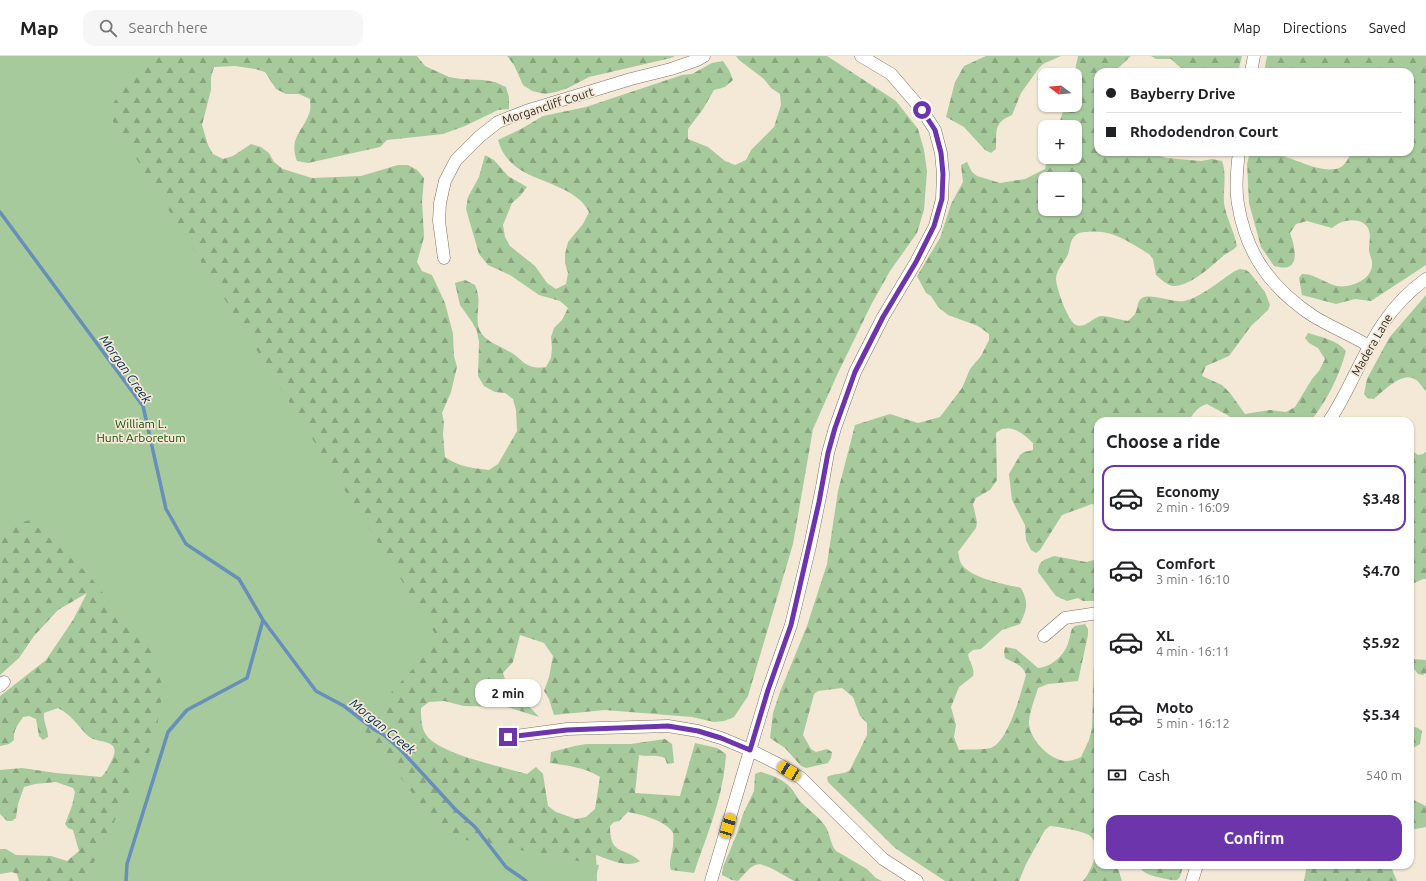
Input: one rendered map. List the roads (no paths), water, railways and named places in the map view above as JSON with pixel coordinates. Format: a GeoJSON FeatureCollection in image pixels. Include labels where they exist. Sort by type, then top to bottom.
{"type":"FeatureCollection","features":[{"type":"Feature","properties":{"kind":"street","name":"Morgancliff Court"},"geometry":{"type":"LineString","coordinates":[[444,258],[439,221],[440,203],[445,182],[456,160],[479,137],[498,122],[526,111],[631,79],[671,69],[704,56]]}},
{"type":"Feature","properties":{"kind":"street"},"geometry":{"type":"LineString","coordinates":[[711,881],[768,690],[791,625],[814,524],[828,453],[835,428],[855,372],[883,317],[916,262],[934,226],[942,199],[943,174],[941,153],[935,130],[922,110],[891,74],[861,56]]}},
{"type":"Feature","properties":{"kind":"street"},"geometry":{"type":"LineString","coordinates":[[1252,68],[1254,56]]}},
{"type":"Feature","properties":{"kind":"street"},"geometry":{"type":"LineString","coordinates":[[1238,156],[1237,202],[1246,235],[1259,263],[1266,274],[1284,294],[1314,317],[1369,346]]}},
{"type":"Feature","properties":{"kind":"street","name":"Madera Lane"},"geometry":{"type":"LineString","coordinates":[[1332,417],[1340,404],[1380,327],[1391,311],[1404,297],[1426,279]]}},
{"type":"Feature","properties":{"kind":"street"},"geometry":{"type":"LineString","coordinates":[[1044,636],[1065,618],[1094,614]]}},
{"type":"Feature","properties":{"kind":"street"},"geometry":{"type":"LineString","coordinates":[[508,737],[567,730],[668,726],[698,731],[721,738],[750,750],[778,764],[801,778],[883,859],[917,881]]}},
{"type":"Feature","properties":{"kind":"street"},"geometry":{"type":"LineString","coordinates":[[1192,881],[1196,869]]}},
{"type":"Feature","properties":{"kind":"waterway","name":"Morgan Creek"},"geometry":{"type":"LineString","coordinates":[[0,212],[143,406],[166,509],[186,544],[239,579],[263,620],[247,678],[187,710],[168,732],[127,864],[126,881]]}},
{"type":"Feature","properties":{"kind":"waterway","name":"Morgan Creek"},"geometry":{"type":"LineString","coordinates":[[263,620],[316,691],[344,706],[375,730],[384,735],[400,749],[455,809],[475,827],[506,867],[526,881]]}},
{"type":"Feature","properties":{"kind":"park label","name":"William L. Hunt Arboretum"},"geometry":{"type":"Point","coordinates":[141,431]}}]}
